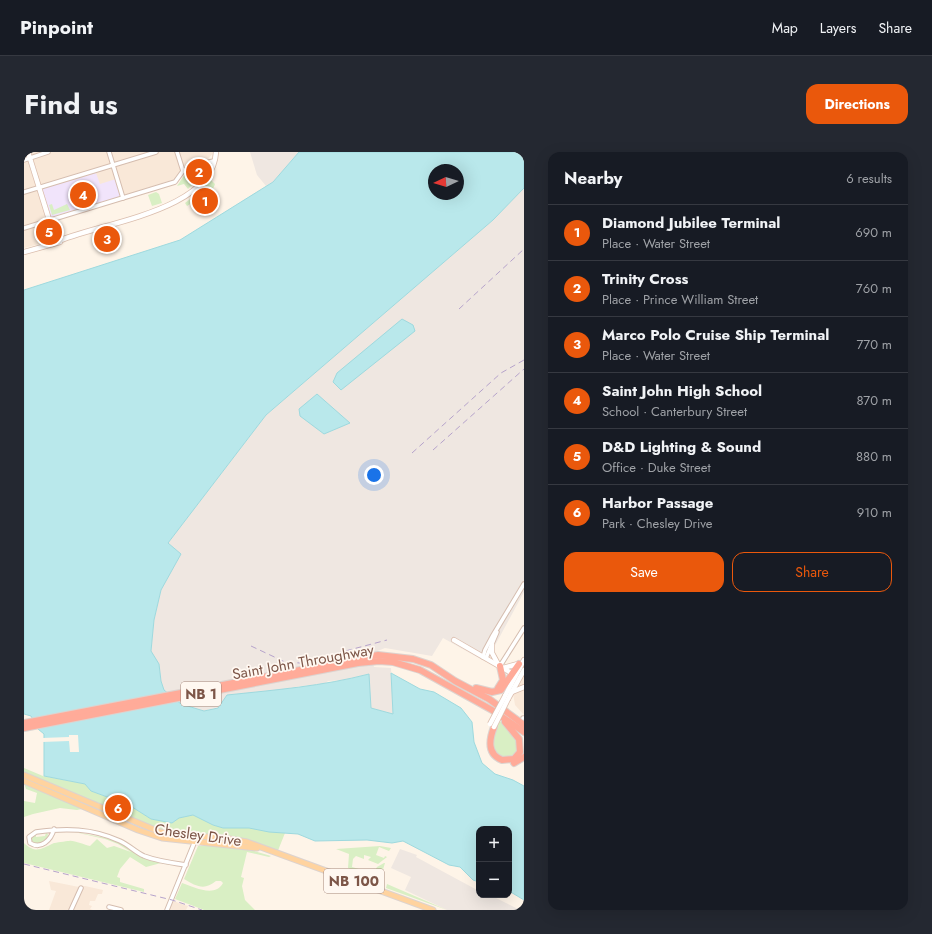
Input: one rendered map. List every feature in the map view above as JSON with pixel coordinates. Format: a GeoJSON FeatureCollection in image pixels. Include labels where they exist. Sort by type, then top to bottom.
{"type":"FeatureCollection","features":[{"type":"Feature","properties":{"kind":"highway","name":"Saint John Throughway"},"geometry":{"type":"LineString","coordinates":[[399,657],[427,667],[453,684],[487,700],[513,716]]}},
{"type":"Feature","properties":{"kind":"highway","name":"Saint John Throughway"},"geometry":{"type":"LineString","coordinates":[[24,723],[378,658],[399,657],[422,661],[439,669],[455,681],[490,699],[524,725]]}},
{"type":"Feature","properties":{"kind":"highway","name":"Saint John Throughway"},"geometry":{"type":"LineString","coordinates":[[24,728],[378,658],[407,665],[420,670],[492,710],[524,732]]}},
{"type":"Feature","properties":{"kind":"highway"},"geometry":{"type":"LineString","coordinates":[[439,669],[466,685],[496,692],[518,677],[522,660]]}},
{"type":"Feature","properties":{"kind":"highway"},"geometry":{"type":"LineString","coordinates":[[487,691],[498,688],[503,683],[504,676],[501,667]]}},
{"type":"Feature","properties":{"kind":"highway"},"geometry":{"type":"LineString","coordinates":[[492,710],[520,739],[520,752],[514,759],[502,760],[493,753],[490,741],[492,725]]}},
{"type":"Feature","properties":{"kind":"highway"},"geometry":{"type":"LineString","coordinates":[[492,725],[486,744],[492,758],[500,763],[508,765],[524,757]]}},
{"type":"Feature","properties":{"kind":"main road","name":"Chesley Drive"},"geometry":{"type":"LineString","coordinates":[[24,774],[162,838],[232,839],[247,842],[433,910]]}},
{"type":"Feature","properties":{"kind":"main road","name":"Chesley Drive"},"geometry":{"type":"LineString","coordinates":[[24,781],[139,827]]}},
{"type":"Feature","properties":{"kind":"street"},"geometry":{"type":"LineString","coordinates":[[28,152],[56,242]]}},
{"type":"Feature","properties":{"kind":"street"},"geometry":{"type":"LineString","coordinates":[[24,160],[48,152]]}},
{"type":"Feature","properties":{"kind":"street"},"geometry":{"type":"LineString","coordinates":[[109,152],[123,198]]}},
{"type":"Feature","properties":{"kind":"street"},"geometry":{"type":"LineString","coordinates":[[24,192],[156,152]]}},
{"type":"Feature","properties":{"kind":"street"},"geometry":{"type":"LineString","coordinates":[[177,152],[183,170]]}},
{"type":"Feature","properties":{"kind":"street"},"geometry":{"type":"LineString","coordinates":[[24,252],[158,210],[178,201],[198,185],[210,170],[216,152]]}},
{"type":"Feature","properties":{"kind":"street"},"geometry":{"type":"LineString","coordinates":[[24,228],[175,182],[183,170],[214,161]]}},
{"type":"Feature","properties":{"kind":"street"},"geometry":{"type":"LineString","coordinates":[[485,658],[486,648],[524,584]]}},
{"type":"Feature","properties":{"kind":"street"},"geometry":{"type":"LineString","coordinates":[[485,658],[499,627]]}},
{"type":"Feature","properties":{"kind":"street"},"geometry":{"type":"LineString","coordinates":[[501,667],[524,628]]}},
{"type":"Feature","properties":{"kind":"street"},"geometry":{"type":"LineString","coordinates":[[454,640],[518,677]]}},
{"type":"Feature","properties":{"kind":"street"},"geometry":{"type":"LineString","coordinates":[[492,644],[493,657],[501,667]]}},
{"type":"Feature","properties":{"kind":"street"},"geometry":{"type":"LineString","coordinates":[[501,667],[522,660]]}},
{"type":"Feature","properties":{"kind":"street"},"geometry":{"type":"LineString","coordinates":[[492,725],[518,677],[524,670]]}},
{"type":"Feature","properties":{"kind":"street"},"geometry":{"type":"LineString","coordinates":[[511,693],[518,677]]}},
{"type":"Feature","properties":{"kind":"street"},"geometry":{"type":"LineString","coordinates":[[507,697],[517,689],[524,687]]}},
{"type":"Feature","properties":{"kind":"street"},"geometry":{"type":"LineString","coordinates":[[54,829],[51,837],[44,843],[36,845],[30,843],[29,837],[33,832],[54,829],[68,828],[103,834],[121,841],[146,856],[186,866]]}},
{"type":"Feature","properties":{"kind":"street"},"geometry":{"type":"LineString","coordinates":[[167,910],[186,866],[195,839]]}},
{"type":"Feature","properties":{"kind":"street"},"geometry":{"type":"LineString","coordinates":[[71,910],[81,888]]}},
{"type":"Feature","properties":{"kind":"street"},"geometry":{"type":"LineString","coordinates":[[109,907],[121,910]]}},
{"type":"Feature","properties":{"kind":"shaded area"},"geometry":{"type":"Polygon","coordinates":[[[24,152],[214,152],[208,159],[185,166],[175,179],[122,196],[100,184],[42,189],[58,239],[24,248],[24,152]]]}},
{"type":"Feature","properties":{"kind":"shaded area"},"geometry":{"type":"Polygon","coordinates":[[[250,152],[299,152],[273,182],[266,186],[257,175],[250,152]]]}},
{"type":"Feature","properties":{"kind":"shaded area"},"geometry":{"type":"Polygon","coordinates":[[[96,173],[100,184],[116,179],[122,196],[51,217],[42,189],[96,173]]]}},
{"type":"Feature","properties":{"kind":"shaded area"},"geometry":{"type":"Polygon","coordinates":[[[524,188],[524,592],[486,662],[443,638],[432,656],[385,648],[375,652],[374,667],[391,668],[393,714],[371,708],[368,674],[345,680],[328,681],[323,685],[283,689],[204,711],[181,704],[164,690],[161,681],[159,664],[151,652],[154,620],[161,590],[181,554],[168,543],[266,415],[493,220],[524,188]]]}},
{"type":"Feature","properties":{"kind":"shaded area"},"geometry":{"type":"Polygon","coordinates":[[[524,660],[524,715],[515,705],[513,687],[524,660]]]}},
{"type":"Feature","properties":{"kind":"shaded area"},"geometry":{"type":"Polygon","coordinates":[[[400,849],[417,855],[416,857],[476,889],[476,898],[496,898],[520,910],[447,910],[405,890],[411,877],[391,868],[400,849]]]}},
{"type":"Feature","properties":{"kind":"shaded area"},"geometry":{"type":"Polygon","coordinates":[[[49,881],[103,890],[102,894],[98,894],[95,901],[90,901],[89,905],[92,906],[90,909],[93,910],[49,910],[56,891],[51,890],[49,881]]]}},
{"type":"Feature","properties":{"kind":"shaded area"},"geometry":{"type":"Polygon","coordinates":[[[170,900],[188,906],[186,910],[166,910],[170,900]]]}},
{"type":"Feature","properties":{"kind":"green space"},"geometry":{"type":"Polygon","coordinates":[[[203,165],[207,167],[201,176],[188,189],[184,184],[177,186],[187,171],[203,165]]]}},
{"type":"Feature","properties":{"kind":"green space"},"geometry":{"type":"Polygon","coordinates":[[[210,179],[215,184],[213,189],[204,195],[202,192],[199,194],[202,197],[187,206],[185,203],[199,192],[210,179]]]}},
{"type":"Feature","properties":{"kind":"green space"},"geometry":{"type":"Polygon","coordinates":[[[156,192],[159,194],[162,203],[152,206],[148,195],[156,192]]]}},
{"type":"Feature","properties":{"kind":"green space"},"geometry":{"type":"Polygon","coordinates":[[[52,204],[54,210],[67,204],[70,210],[52,215],[49,205],[52,204]]]}},
{"type":"Feature","properties":{"kind":"green space"},"geometry":{"type":"Polygon","coordinates":[[[500,721],[516,736],[519,749],[510,757],[497,755],[495,750],[493,738],[500,721]]]}},
{"type":"Feature","properties":{"kind":"green space"},"geometry":{"type":"Polygon","coordinates":[[[24,768],[43,776],[85,784],[91,791],[129,805],[151,819],[172,823],[179,818],[193,815],[213,825],[223,828],[249,828],[285,833],[277,853],[247,842],[169,834],[24,775],[24,768]]]}},
{"type":"Feature","properties":{"kind":"green space"},"geometry":{"type":"Polygon","coordinates":[[[24,783],[96,814],[82,809],[77,810],[60,808],[24,817],[24,801],[35,803],[37,793],[26,789],[24,783]]]}},
{"type":"Feature","properties":{"kind":"green space"},"geometry":{"type":"Polygon","coordinates":[[[70,831],[106,838],[120,843],[145,858],[174,866],[161,863],[146,867],[130,857],[120,869],[117,877],[120,878],[120,882],[144,889],[144,892],[24,863],[24,843],[32,848],[39,849],[54,843],[68,841],[74,841],[90,846],[97,839],[107,848],[114,846],[131,852],[118,844],[105,839],[70,831]]]}},
{"type":"Feature","properties":{"kind":"green space"},"geometry":{"type":"Polygon","coordinates":[[[46,833],[48,834],[47,839],[40,843],[34,843],[31,840],[32,836],[36,834],[36,837],[45,836],[46,833]]]}},
{"type":"Feature","properties":{"kind":"green space"},"geometry":{"type":"Polygon","coordinates":[[[217,845],[254,851],[271,856],[269,857],[247,852],[241,877],[244,878],[242,886],[245,900],[255,910],[204,910],[175,899],[182,883],[198,889],[210,891],[215,890],[223,883],[221,881],[216,881],[204,887],[192,884],[184,879],[198,846],[217,845]]]}},
{"type":"Feature","properties":{"kind":"green space"},"geometry":{"type":"Polygon","coordinates":[[[380,846],[391,848],[389,851],[379,847],[376,855],[384,858],[385,856],[387,857],[378,864],[368,860],[371,857],[364,855],[364,859],[356,856],[353,859],[352,867],[359,869],[361,873],[348,868],[349,854],[336,849],[380,846]]]}},
{"type":"Feature","properties":{"kind":"green space"},"geometry":{"type":"Polygon","coordinates":[[[384,863],[380,879],[362,873],[366,871],[373,874],[377,867],[384,863]]]}},
{"type":"Feature","properties":{"kind":"green space"},"geometry":{"type":"Polygon","coordinates":[[[348,869],[379,880],[375,884],[343,872],[348,869]]]}},
{"type":"Feature","properties":{"kind":"green space"},"geometry":{"type":"Polygon","coordinates":[[[387,884],[447,910],[386,888],[387,884]]]}},
{"type":"Feature","properties":{"kind":"water"},"geometry":{"type":"Polygon","coordinates":[[[299,152],[524,152],[524,188],[493,220],[266,415],[168,543],[181,554],[161,590],[154,620],[151,651],[159,664],[161,681],[164,690],[181,704],[204,711],[218,708],[227,695],[317,685],[369,674],[371,708],[393,714],[391,673],[420,689],[434,692],[461,708],[472,722],[474,742],[482,763],[495,774],[513,780],[524,786],[524,900],[512,893],[512,826],[476,826],[476,881],[473,880],[460,867],[449,865],[403,841],[392,843],[367,840],[315,841],[298,834],[269,832],[249,828],[223,828],[213,825],[193,815],[179,818],[172,823],[151,819],[129,805],[91,791],[85,784],[44,776],[44,734],[38,729],[31,716],[24,714],[24,290],[180,240],[273,182],[299,152]]]}},
{"type":"Feature","properties":{"kind":"water"},"geometry":{"type":"Polygon","coordinates":[[[402,319],[413,325],[415,331],[341,390],[333,382],[337,373],[402,319]]]}},
{"type":"Feature","properties":{"kind":"water"},"geometry":{"type":"Polygon","coordinates":[[[317,394],[350,423],[324,434],[300,416],[299,409],[317,394]]]}},
{"type":"Feature","properties":{"kind":"pier"},"geometry":{"type":"Polygon","coordinates":[[[69,735],[78,735],[79,752],[70,752],[69,741],[42,742],[42,738],[69,737],[69,735]]]}},
{"type":"Feature","properties":{"kind":"railway"},"geometry":{"type":"LineString","coordinates":[[459,309],[524,249]]}},
{"type":"Feature","properties":{"kind":"railway"},"geometry":{"type":"LineString","coordinates":[[412,453],[501,373],[524,360]]}},
{"type":"Feature","properties":{"kind":"railway"},"geometry":{"type":"LineString","coordinates":[[433,450],[524,369]]}},
{"type":"Feature","properties":{"kind":"railway"},"geometry":{"type":"LineString","coordinates":[[251,646],[285,662],[300,663],[387,640]]}},
{"type":"Feature","properties":{"kind":"railway"},"geometry":{"type":"LineString","coordinates":[[24,864],[172,900],[202,910]]}},
{"type":"Feature","properties":{"kind":"place","name":"Trinity Cross"},"geometry":{"type":"Point","coordinates":[199,172]}},
{"type":"Feature","properties":{"kind":"place","name":"Saint John High School"},"geometry":{"type":"Point","coordinates":[83,195]}},
{"type":"Feature","properties":{"kind":"place","name":"Diamond Jubilee Terminal"},"geometry":{"type":"Point","coordinates":[205,201]}},
{"type":"Feature","properties":{"kind":"place","name":"D&D Lighting & Sound"},"geometry":{"type":"Point","coordinates":[49,232]}},
{"type":"Feature","properties":{"kind":"place","name":"Marco Polo Cruise Ship Terminal"},"geometry":{"type":"Point","coordinates":[107,239]}},
{"type":"Feature","properties":{"kind":"place","name":"Harbor Passage"},"geometry":{"type":"Point","coordinates":[118,808]}}]}
